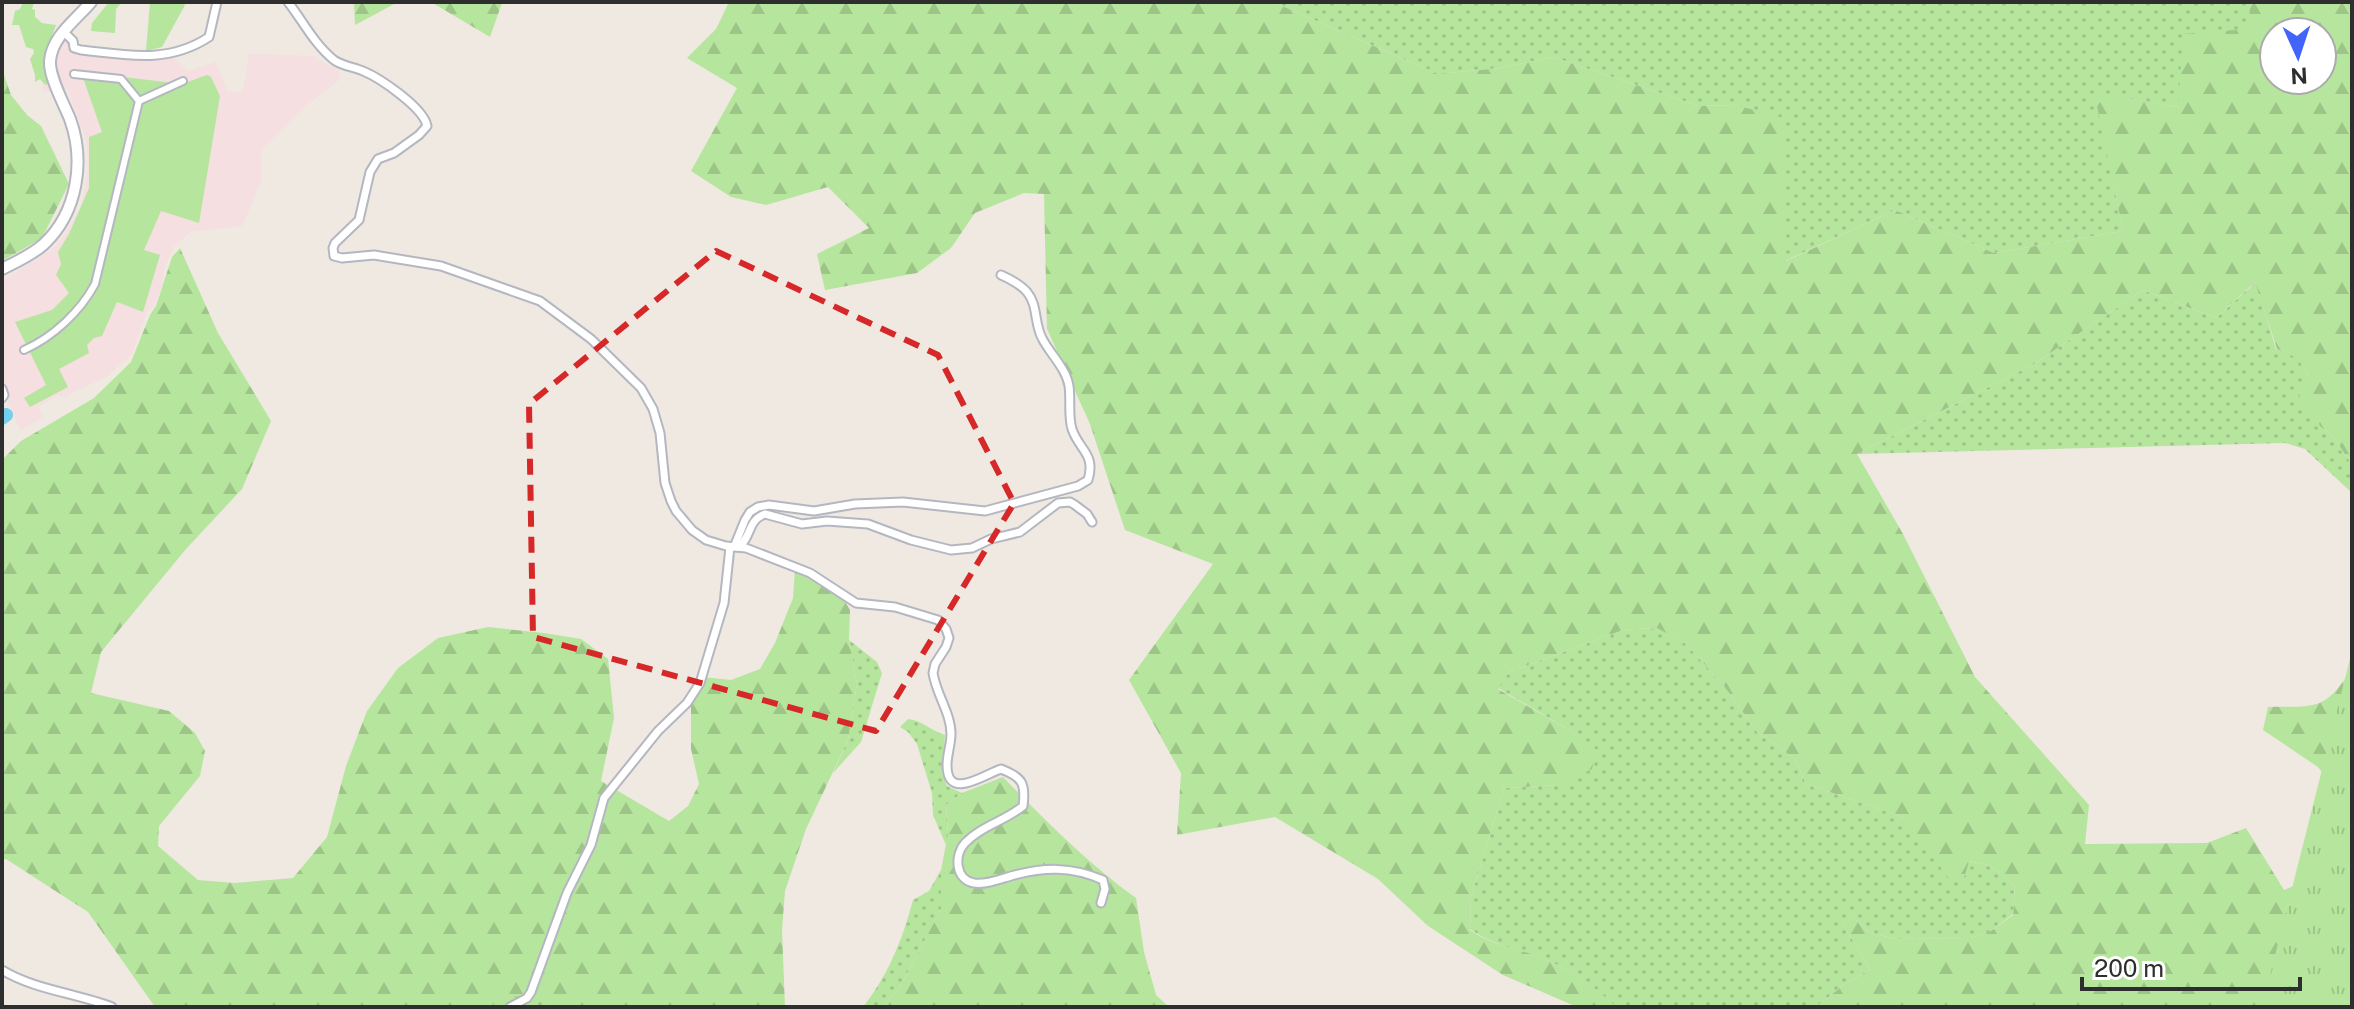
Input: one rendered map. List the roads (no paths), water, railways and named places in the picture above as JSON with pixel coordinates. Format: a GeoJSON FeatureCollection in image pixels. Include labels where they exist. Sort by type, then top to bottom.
{"type":"FeatureCollection","features":[{"type":"Feature","properties":{"kind":"main road"},"geometry":{"type":"LineString","coordinates":[[2,269],[46,242],[60,223],[72,197],[78,166],[77,144],[50,61],[63,31],[89,3]]}},
{"type":"Feature","properties":{"kind":"street"},"geometry":{"type":"LineString","coordinates":[[63,31],[73,41],[74,48],[81,50],[146,56],[179,53],[209,37],[217,2]]}},
{"type":"Feature","properties":{"kind":"street"},"geometry":{"type":"LineString","coordinates":[[288,2],[310,35],[336,61],[365,72],[394,91],[425,118],[427,126],[394,153],[378,159],[370,172],[359,220],[335,243],[334,256],[374,255],[441,266],[540,301],[591,339],[641,388],[653,409],[660,433],[665,483],[676,511],[692,530],[706,540],[781,560],[810,573],[856,603],[895,607],[938,620],[949,638],[933,673],[951,732],[947,768],[950,778],[965,785],[1001,769],[1014,774],[1023,783],[1025,794],[1023,806],[1012,815],[978,831],[964,844],[957,855],[961,873],[968,881],[975,883],[1036,869],[1085,872],[1103,880],[1105,889],[1101,903]]}},
{"type":"Feature","properties":{"kind":"street"},"geometry":{"type":"LineString","coordinates":[[74,74],[121,79],[139,101]]}},
{"type":"Feature","properties":{"kind":"street"},"geometry":{"type":"LineString","coordinates":[[139,101],[183,81]]}},
{"type":"Feature","properties":{"kind":"street"},"geometry":{"type":"LineString","coordinates":[[24,350],[59,328],[80,308],[95,284],[139,101]]}},
{"type":"Feature","properties":{"kind":"street"},"geometry":{"type":"LineString","coordinates":[[510,1007],[527,998],[531,992],[567,893],[591,845],[604,798],[658,731],[687,703],[700,683],[724,603],[734,547],[750,512],[769,505],[814,511],[855,504],[903,502],[985,511],[1078,486],[1088,480],[1091,471],[1089,460],[1072,429],[1069,384],[1042,338],[1036,323],[1035,305],[1029,294],[1001,275]]}},
{"type":"Feature","properties":{"kind":"street"},"geometry":{"type":"LineString","coordinates":[[2,389],[2,398]]}},
{"type":"Feature","properties":{"kind":"street"},"geometry":{"type":"LineString","coordinates":[[734,547],[743,545],[753,521],[765,514],[802,524],[827,521],[868,524],[911,540],[951,550],[972,548],[991,539],[1020,532],[1058,503],[1070,502],[1087,514],[1092,522]]}},
{"type":"Feature","properties":{"kind":"street"},"geometry":{"type":"LineString","coordinates":[[2,970],[15,978],[112,1007]]}},
{"type":"Feature","properties":{"kind":"waterway"},"geometry":{"type":"LineString","coordinates":[[2,418],[6,415]]}}]}
